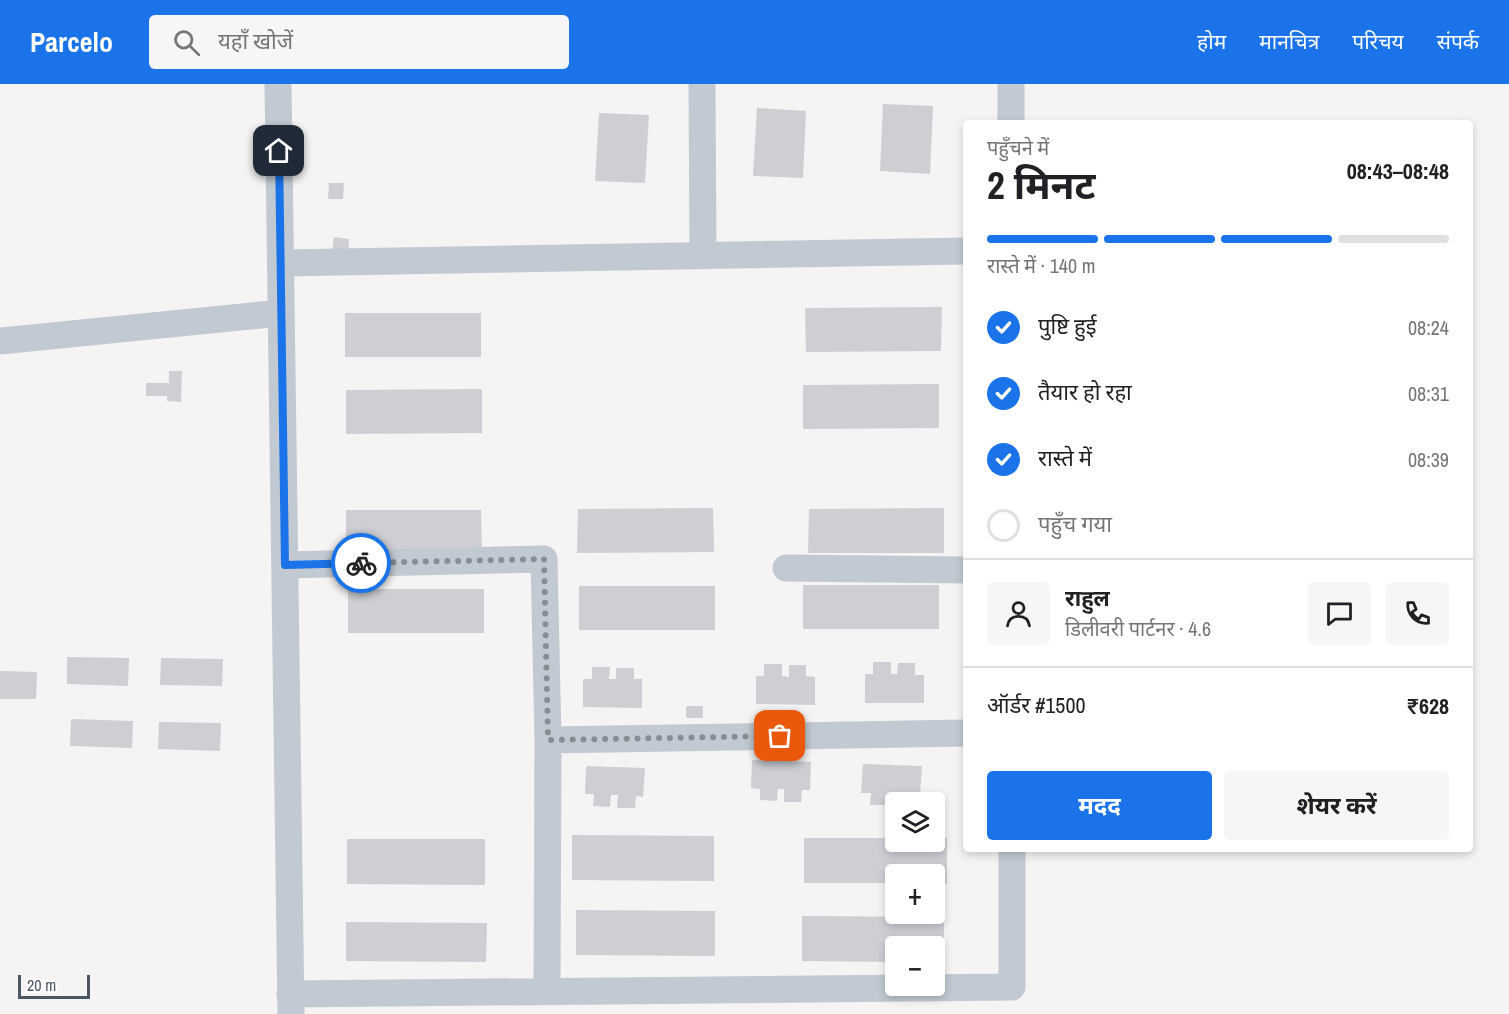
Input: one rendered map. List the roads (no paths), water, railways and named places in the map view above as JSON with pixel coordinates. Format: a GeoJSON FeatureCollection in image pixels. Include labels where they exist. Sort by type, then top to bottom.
{"type":"FeatureCollection","features":[{"type":"Feature","properties":{"kind":"street"},"geometry":{"type":"LineString","coordinates":[[278,84],[290,1004],[547,991],[1012,987],[1012,852]]}},
{"type":"Feature","properties":{"kind":"street"},"geometry":{"type":"LineString","coordinates":[[702,84],[703,256]]}},
{"type":"Feature","properties":{"kind":"street"},"geometry":{"type":"LineString","coordinates":[[1011,84],[1011,120]]}},
{"type":"Feature","properties":{"kind":"street"},"geometry":{"type":"LineString","coordinates":[[281,263],[963,251]]}},
{"type":"Feature","properties":{"kind":"street"},"geometry":{"type":"LineString","coordinates":[[0,341],[281,313]]}},
{"type":"Feature","properties":{"kind":"street"},"geometry":{"type":"LineString","coordinates":[[285,565],[544,559],[548,740],[547,991]]}},
{"type":"Feature","properties":{"kind":"street"},"geometry":{"type":"LineString","coordinates":[[786,568],[963,570]]}},
{"type":"Feature","properties":{"kind":"street"},"geometry":{"type":"LineString","coordinates":[[548,740],[963,733]]}}]}
